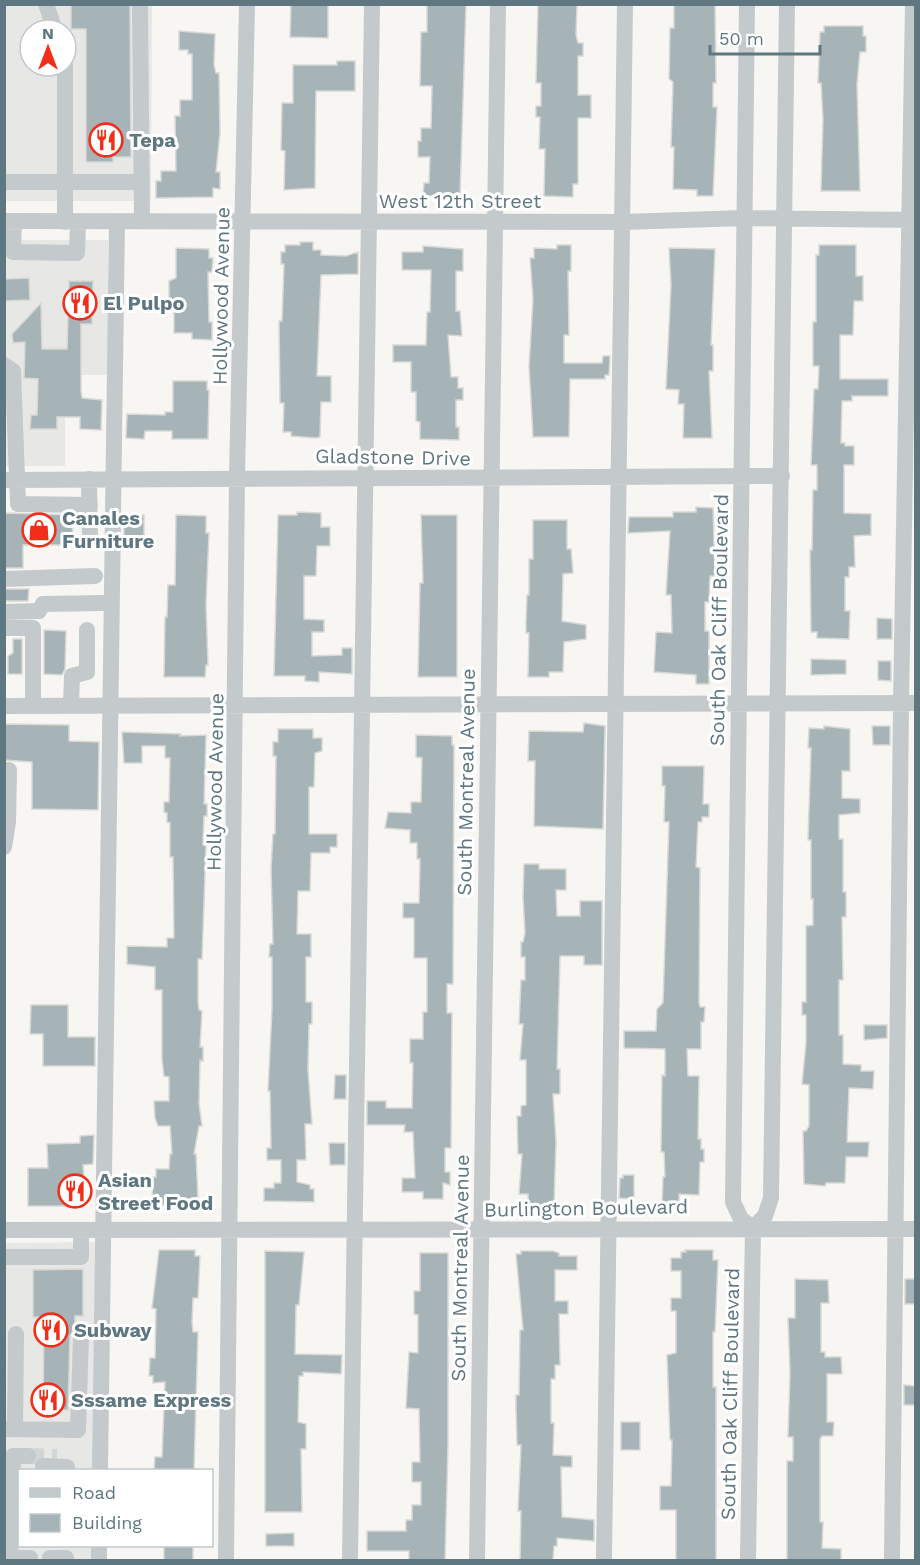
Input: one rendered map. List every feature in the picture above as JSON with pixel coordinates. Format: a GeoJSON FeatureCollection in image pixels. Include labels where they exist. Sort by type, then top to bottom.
{"type":"FeatureCollection","features":[{"type":"Feature","properties":{"kind":"street"},"geometry":{"type":"LineString","coordinates":[[140,4],[142,221]]}},
{"type":"Feature","properties":{"kind":"street","name":"Hollywood Avenue"},"geometry":{"type":"LineString","coordinates":[[226,1560],[237,705],[237,477],[247,4]]}},
{"type":"Feature","properties":{"kind":"street"},"geometry":{"type":"LineString","coordinates":[[350,1560],[372,4]]}},
{"type":"Feature","properties":{"kind":"street","name":"South Montreal Avenue"},"geometry":{"type":"LineString","coordinates":[[477,1560],[498,4]]}},
{"type":"Feature","properties":{"kind":"street"},"geometry":{"type":"LineString","coordinates":[[604,1560],[625,4]]}},
{"type":"Feature","properties":{"kind":"street","name":"South Oak Cliff Boulevard"},"geometry":{"type":"LineString","coordinates":[[747,4],[733,1202],[741,1219],[753,1228],[748,1560]]}},
{"type":"Feature","properties":{"kind":"street"},"geometry":{"type":"LineString","coordinates":[[753,1228],[765,1216],[771,1198],[776,703],[782,476],[786,4]]}},
{"type":"Feature","properties":{"kind":"street"},"geometry":{"type":"LineString","coordinates":[[892,1560],[896,1229],[908,703],[913,4]]}},
{"type":"Feature","properties":{"kind":"street"},"geometry":{"type":"LineString","coordinates":[[9,221],[9,255],[77,253],[65,182],[65,78]]}},
{"type":"Feature","properties":{"kind":"street"},"geometry":{"type":"LineString","coordinates":[[4,182],[141,182]]}},
{"type":"Feature","properties":{"kind":"street","name":"West 12th Street"},"geometry":{"type":"LineString","coordinates":[[9,221],[244,220],[495,223],[744,218],[913,220]]}},
{"type":"Feature","properties":{"kind":"street"},"geometry":{"type":"LineString","coordinates":[[100,1469],[117,222]]}},
{"type":"Feature","properties":{"kind":"street"},"geometry":{"type":"LineString","coordinates":[[4,365],[13,371],[11,479],[18,504],[90,505]]}},
{"type":"Feature","properties":{"kind":"street","name":"Gladstone Drive"},"geometry":{"type":"LineString","coordinates":[[11,479],[237,477],[491,479],[782,476]]}},
{"type":"Feature","properties":{"kind":"street"},"geometry":{"type":"LineString","coordinates":[[89,479],[90,540]]}},
{"type":"Feature","properties":{"kind":"street"},"geometry":{"type":"LineString","coordinates":[[4,579],[95,576]]}},
{"type":"Feature","properties":{"kind":"street"},"geometry":{"type":"LineString","coordinates":[[4,612],[39,611],[44,604],[103,603]]}},
{"type":"Feature","properties":{"kind":"street"},"geometry":{"type":"LineString","coordinates":[[4,628],[33,628],[33,706]]}},
{"type":"Feature","properties":{"kind":"street"},"geometry":{"type":"LineString","coordinates":[[71,706],[72,676],[87,672],[87,630]]}},
{"type":"Feature","properties":{"kind":"street"},"geometry":{"type":"LineString","coordinates":[[4,706],[908,703]]}},
{"type":"Feature","properties":{"kind":"street"},"geometry":{"type":"LineString","coordinates":[[4,847],[8,822],[9,770],[7,770]]}},
{"type":"Feature","properties":{"kind":"street","name":"Burlington Boulevard"},"geometry":{"type":"LineString","coordinates":[[4,1230],[354,1232],[753,1228],[915,1229]]}},
{"type":"Feature","properties":{"kind":"street"},"geometry":{"type":"LineString","coordinates":[[25,1231],[25,1256]]}},
{"type":"Feature","properties":{"kind":"street"},"geometry":{"type":"LineString","coordinates":[[4,1257],[81,1257],[81,1231]]}},
{"type":"Feature","properties":{"kind":"street"},"geometry":{"type":"LineString","coordinates":[[16,1334],[10,1429],[78,1430],[81,1336]]}},
{"type":"Feature","properties":{"kind":"street"},"geometry":{"type":"LineString","coordinates":[[35,1469],[64,1465]]}},
{"type":"Feature","properties":{"kind":"street"},"geometry":{"type":"LineString","coordinates":[[18,1493],[10,1559],[30,1558]]}},
{"type":"Feature","properties":{"kind":"shaded area"},"geometry":{"type":"Polygon","coordinates":[[[5,5],[152,5],[151,201],[5,201],[5,5]]]}},
{"type":"Feature","properties":{"kind":"shaded area"},"geometry":{"type":"Polygon","coordinates":[[[5,240],[108,240],[108,375],[65,375],[65,466],[5,466],[5,240]]]}},
{"type":"Feature","properties":{"kind":"shaded area"},"geometry":{"type":"Polygon","coordinates":[[[98,1242],[95,1469],[18,1469],[18,1547],[95,1547],[94,1560],[5,1560],[4,1243],[98,1242]]]}},
{"type":"Feature","properties":{"kind":"building"},"geometry":{"type":"Polygon","coordinates":[[[71,4],[130,4],[131,157],[113,157],[113,162],[86,162],[86,29],[78,29],[78,18],[71,18],[71,4]]]}},
{"type":"Feature","properties":{"kind":"building"},"geometry":{"type":"Polygon","coordinates":[[[291,4],[328,4],[328,38],[290,37],[291,4]]]}},
{"type":"Feature","properties":{"kind":"building"},"geometry":{"type":"Polygon","coordinates":[[[427,4],[466,4],[460,196],[423,196],[424,183],[429,183],[430,157],[418,157],[418,141],[421,141],[421,128],[431,128],[432,86],[420,86],[421,32],[427,32],[427,4]]]}},
{"type":"Feature","properties":{"kind":"building"},"geometry":{"type":"Polygon","coordinates":[[[538,4],[577,4],[576,35],[578,43],[583,43],[583,56],[578,56],[578,95],[591,95],[591,118],[578,118],[578,184],[573,184],[573,197],[544,196],[545,149],[539,149],[540,117],[536,117],[536,106],[541,106],[541,83],[536,83],[538,4]]]}},
{"type":"Feature","properties":{"kind":"building"},"geometry":{"type":"Polygon","coordinates":[[[674,5],[715,5],[716,83],[713,83],[713,107],[717,107],[713,196],[697,196],[697,190],[673,189],[674,147],[671,147],[673,82],[669,79],[670,28],[674,28],[674,5]]]}},
{"type":"Feature","properties":{"kind":"building"},"geometry":{"type":"Polygon","coordinates":[[[824,26],[863,26],[863,36],[866,36],[866,52],[860,52],[857,84],[860,191],[821,191],[823,119],[821,83],[818,83],[820,32],[824,32],[824,26]]]}},
{"type":"Feature","properties":{"kind":"building"},"geometry":{"type":"Polygon","coordinates":[[[179,31],[215,34],[214,65],[216,73],[219,73],[220,133],[216,172],[220,172],[220,189],[213,188],[213,197],[156,198],[156,181],[161,181],[161,171],[176,171],[175,116],[180,116],[180,100],[192,100],[192,54],[188,54],[188,50],[179,50],[179,31]]]}},
{"type":"Feature","properties":{"kind":"building"},"geometry":{"type":"Polygon","coordinates":[[[337,61],[355,61],[355,91],[316,91],[315,188],[284,190],[285,151],[281,150],[282,103],[293,103],[293,65],[337,65],[337,61]]]}},
{"type":"Feature","properties":{"kind":"building"},"geometry":{"type":"Polygon","coordinates":[[[300,242],[313,242],[313,250],[321,250],[321,255],[346,256],[358,252],[358,274],[321,275],[317,376],[331,376],[331,402],[321,402],[320,437],[316,438],[291,436],[291,432],[283,432],[284,403],[280,403],[279,321],[282,321],[284,264],[281,264],[281,252],[285,252],[285,245],[300,245],[300,242]]]}},
{"type":"Feature","properties":{"kind":"building"},"geometry":{"type":"Polygon","coordinates":[[[557,245],[571,245],[571,271],[568,271],[569,335],[564,335],[564,363],[602,363],[603,356],[610,356],[609,375],[605,375],[605,379],[570,379],[569,437],[533,437],[529,366],[533,299],[530,258],[534,258],[534,248],[557,249],[557,245]]]}},
{"type":"Feature","properties":{"kind":"building"},"geometry":{"type":"Polygon","coordinates":[[[819,245],[856,245],[856,276],[863,276],[863,301],[854,301],[853,335],[840,335],[840,379],[888,379],[888,396],[852,396],[852,401],[842,401],[841,443],[845,443],[845,446],[854,446],[854,465],[844,465],[844,513],[871,514],[871,535],[854,536],[855,567],[849,567],[849,577],[845,577],[845,611],[850,611],[849,639],[817,638],[817,632],[811,632],[810,550],[812,550],[813,490],[817,490],[817,465],[811,465],[814,389],[818,389],[819,366],[813,366],[813,322],[816,322],[816,255],[819,255],[819,245]]]}},
{"type":"Feature","properties":{"kind":"building"},"geometry":{"type":"Polygon","coordinates":[[[423,246],[463,249],[463,271],[456,271],[456,311],[460,311],[462,336],[448,335],[451,377],[458,377],[458,388],[463,388],[463,400],[456,400],[456,427],[459,427],[459,440],[420,439],[420,422],[416,421],[416,392],[411,392],[411,362],[393,362],[393,345],[426,345],[431,270],[402,270],[402,252],[423,252],[423,246]]]}},
{"type":"Feature","properties":{"kind":"building"},"geometry":{"type":"Polygon","coordinates":[[[176,248],[209,249],[209,258],[213,258],[212,272],[208,272],[209,322],[212,322],[212,340],[192,339],[192,333],[174,333],[174,306],[169,306],[169,281],[176,278],[176,248]]]}},
{"type":"Feature","properties":{"kind":"building"},"geometry":{"type":"Polygon","coordinates":[[[669,248],[715,249],[711,345],[713,345],[713,371],[709,371],[712,438],[683,438],[684,404],[678,404],[679,390],[666,389],[671,285],[669,248]]]}},
{"type":"Feature","properties":{"kind":"building"},"geometry":{"type":"Polygon","coordinates":[[[29,278],[30,300],[4,301],[4,279],[29,278]]]}},
{"type":"Feature","properties":{"kind":"building"},"geometry":{"type":"Polygon","coordinates":[[[69,281],[93,281],[92,324],[81,324],[81,390],[82,398],[102,400],[101,430],[80,429],[80,417],[57,417],[57,429],[30,429],[31,415],[37,415],[38,379],[24,378],[25,342],[13,343],[12,334],[41,303],[42,349],[67,349],[69,281]]]}},
{"type":"Feature","properties":{"kind":"building"},"geometry":{"type":"Polygon","coordinates":[[[173,381],[207,381],[207,390],[209,390],[208,439],[172,439],[172,431],[145,431],[144,439],[126,438],[127,414],[165,415],[165,412],[173,412],[173,381]]]}},
{"type":"Feature","properties":{"kind":"building"},"geometry":{"type":"Polygon","coordinates":[[[696,507],[713,508],[715,576],[710,576],[709,602],[705,602],[705,631],[709,631],[709,684],[696,684],[696,675],[654,672],[656,632],[672,633],[671,595],[666,595],[670,531],[628,533],[629,517],[673,517],[673,512],[696,512],[696,507]]]}},
{"type":"Feature","properties":{"kind":"building"},"geometry":{"type":"Polygon","coordinates":[[[297,512],[321,513],[321,527],[330,527],[330,546],[317,546],[316,576],[304,576],[304,619],[324,620],[324,632],[312,632],[312,656],[342,655],[342,648],[352,648],[352,674],[319,672],[319,682],[305,681],[305,676],[274,676],[278,515],[297,515],[297,512]]]}},
{"type":"Feature","properties":{"kind":"building","name":"Canales Furniture"},"geometry":{"type":"Polygon","coordinates":[[[4,513],[73,515],[72,545],[23,545],[23,568],[4,568],[4,513]]]}},
{"type":"Feature","properties":{"kind":"building"},"geometry":{"type":"Polygon","coordinates":[[[124,515],[144,515],[144,538],[124,537],[124,515]]]}},
{"type":"Feature","properties":{"kind":"building"},"geometry":{"type":"Polygon","coordinates":[[[176,515],[206,516],[206,533],[209,533],[206,604],[208,665],[206,665],[205,677],[164,677],[168,585],[175,585],[176,515]]]}},
{"type":"Feature","properties":{"kind":"building"},"geometry":{"type":"Polygon","coordinates":[[[421,515],[457,515],[457,677],[418,677],[420,583],[423,583],[421,515]]]}},
{"type":"Feature","properties":{"kind":"building"},"geometry":{"type":"Polygon","coordinates":[[[533,520],[567,520],[567,549],[571,549],[573,573],[563,574],[562,621],[586,625],[586,639],[564,642],[563,672],[549,672],[549,677],[528,677],[529,633],[526,633],[526,621],[529,559],[533,559],[533,520]]]}},
{"type":"Feature","properties":{"kind":"building"},"geometry":{"type":"Polygon","coordinates":[[[4,589],[29,589],[28,601],[4,601],[4,589]]]}},
{"type":"Feature","properties":{"kind":"building"},"geometry":{"type":"Polygon","coordinates":[[[877,618],[892,619],[892,639],[877,639],[877,618]]]}},
{"type":"Feature","properties":{"kind":"building"},"geometry":{"type":"Polygon","coordinates":[[[44,630],[66,631],[65,669],[62,675],[44,674],[44,630]]]}},
{"type":"Feature","properties":{"kind":"building"},"geometry":{"type":"Polygon","coordinates":[[[13,639],[22,639],[22,674],[8,674],[8,656],[13,653],[13,639]]]}},
{"type":"Feature","properties":{"kind":"building"},"geometry":{"type":"Polygon","coordinates":[[[811,659],[846,660],[846,674],[811,675],[811,659]]]}},
{"type":"Feature","properties":{"kind":"building"},"geometry":{"type":"Polygon","coordinates":[[[878,661],[891,661],[891,681],[878,680],[878,661]]]}},
{"type":"Feature","properties":{"kind":"building"},"geometry":{"type":"Polygon","coordinates":[[[584,723],[605,726],[603,829],[534,826],[535,761],[528,761],[529,731],[583,732],[584,723]]]}},
{"type":"Feature","properties":{"kind":"building"},"geometry":{"type":"Polygon","coordinates":[[[4,724],[69,725],[69,741],[99,742],[98,810],[32,809],[32,762],[4,760],[4,724]]]}},
{"type":"Feature","properties":{"kind":"building"},"geometry":{"type":"Polygon","coordinates":[[[824,726],[850,729],[850,771],[842,771],[842,798],[860,799],[860,813],[839,815],[839,839],[843,839],[843,892],[846,892],[846,917],[842,917],[843,980],[839,980],[839,1035],[843,1035],[843,1064],[861,1065],[861,1071],[874,1071],[873,1089],[849,1088],[847,1142],[869,1142],[868,1157],[846,1157],[845,1183],[826,1183],[825,1186],[804,1184],[803,1131],[806,1131],[809,1126],[809,1085],[802,1084],[806,1043],[806,1015],[802,1015],[802,1002],[806,1002],[806,926],[813,925],[811,840],[808,840],[811,748],[808,748],[809,728],[824,729],[824,726]]]}},
{"type":"Feature","properties":{"kind":"building"},"geometry":{"type":"Polygon","coordinates":[[[872,726],[890,726],[890,745],[873,745],[872,726]]]}},
{"type":"Feature","properties":{"kind":"building"},"geometry":{"type":"Polygon","coordinates":[[[278,729],[313,729],[313,738],[322,738],[322,751],[315,753],[314,787],[309,787],[309,834],[337,834],[337,847],[330,847],[330,853],[311,853],[310,891],[298,891],[297,934],[311,934],[311,957],[306,957],[306,1002],[312,1002],[308,1070],[312,1124],[305,1124],[306,1160],[297,1160],[297,1182],[310,1185],[310,1189],[314,1189],[314,1202],[264,1201],[264,1188],[274,1188],[274,1183],[281,1183],[281,1160],[267,1160],[267,1148],[271,1148],[270,1091],[268,1091],[272,1009],[272,957],[269,957],[270,944],[273,944],[271,868],[273,834],[275,834],[276,756],[273,756],[273,742],[278,742],[278,729]]]}},
{"type":"Feature","properties":{"kind":"building"},"geometry":{"type":"Polygon","coordinates":[[[122,732],[181,734],[180,736],[206,735],[204,804],[207,804],[207,816],[204,816],[203,845],[206,845],[202,959],[198,959],[198,1002],[199,1010],[202,1011],[200,1047],[203,1047],[203,1061],[200,1060],[199,1104],[202,1126],[199,1126],[194,1154],[196,1154],[198,1199],[166,1199],[166,1205],[152,1205],[153,1177],[156,1177],[156,1169],[169,1169],[170,1154],[172,1154],[170,1126],[158,1126],[155,1118],[154,1101],[169,1101],[169,1077],[164,1076],[162,1059],[162,990],[155,990],[155,967],[127,964],[127,946],[167,947],[167,938],[174,938],[173,857],[170,857],[170,823],[167,822],[167,813],[164,812],[164,802],[169,802],[170,758],[165,758],[165,746],[142,746],[142,763],[124,763],[122,732]]]}},
{"type":"Feature","properties":{"kind":"building"},"geometry":{"type":"Polygon","coordinates":[[[416,735],[452,736],[452,745],[454,745],[453,984],[447,984],[447,1013],[452,1013],[451,1148],[445,1148],[445,1172],[450,1172],[450,1185],[443,1183],[443,1199],[423,1199],[423,1192],[402,1192],[402,1178],[415,1178],[413,1132],[404,1132],[405,1125],[367,1125],[367,1101],[386,1101],[386,1108],[412,1108],[413,1063],[410,1063],[410,1039],[423,1039],[423,1012],[427,1012],[427,958],[414,958],[414,918],[403,918],[403,903],[419,903],[420,859],[417,859],[417,843],[410,843],[410,830],[385,828],[388,812],[411,813],[411,802],[421,802],[422,758],[416,757],[416,735]]]}},
{"type":"Feature","properties":{"kind":"building"},"geometry":{"type":"Polygon","coordinates":[[[662,766],[704,766],[703,804],[709,804],[709,817],[702,817],[702,822],[698,822],[696,867],[700,868],[699,1003],[700,1007],[705,1007],[704,1022],[701,1022],[701,1049],[687,1049],[688,1076],[699,1076],[698,1139],[701,1139],[701,1149],[704,1149],[704,1162],[700,1162],[699,1195],[679,1194],[679,1206],[662,1206],[663,1177],[665,1177],[664,1152],[661,1152],[662,1075],[665,1076],[665,1049],[624,1048],[624,1031],[656,1031],[657,1009],[663,1003],[669,822],[664,822],[665,786],[662,786],[662,766]]]}},
{"type":"Feature","properties":{"kind":"building"},"geometry":{"type":"Polygon","coordinates":[[[524,864],[539,864],[539,869],[566,869],[566,890],[556,890],[557,916],[580,916],[580,901],[602,901],[602,965],[584,965],[584,956],[560,956],[557,1069],[560,1069],[560,1094],[553,1094],[556,1142],[554,1205],[543,1205],[543,1208],[532,1208],[532,1204],[528,1204],[528,1194],[519,1194],[522,1154],[518,1154],[517,1116],[521,1116],[521,1106],[526,1105],[526,1060],[520,1060],[523,1024],[519,1024],[521,980],[525,980],[525,957],[521,957],[521,942],[523,942],[525,933],[524,864]]]}},
{"type":"Feature","properties":{"kind":"building"},"geometry":{"type":"Polygon","coordinates":[[[31,1005],[68,1005],[68,1037],[95,1037],[95,1066],[43,1066],[43,1034],[30,1034],[31,1005]]]}},
{"type":"Feature","properties":{"kind":"building"},"geometry":{"type":"Polygon","coordinates":[[[864,1025],[887,1025],[887,1038],[864,1040],[864,1025]]]}},
{"type":"Feature","properties":{"kind":"building"},"geometry":{"type":"Polygon","coordinates":[[[335,1075],[346,1075],[346,1099],[334,1099],[335,1075]]]}},
{"type":"Feature","properties":{"kind":"building"},"geometry":{"type":"Polygon","coordinates":[[[94,1135],[93,1164],[83,1165],[86,1203],[65,1206],[28,1206],[28,1168],[48,1168],[47,1144],[80,1143],[80,1136],[94,1135]]]}},
{"type":"Feature","properties":{"kind":"building"},"geometry":{"type":"Polygon","coordinates":[[[329,1143],[345,1143],[345,1165],[330,1165],[329,1143]]]}},
{"type":"Feature","properties":{"kind":"building"},"geometry":{"type":"Polygon","coordinates":[[[623,1175],[634,1175],[634,1199],[619,1198],[620,1178],[623,1178],[623,1175]]]}},
{"type":"Feature","properties":{"kind":"building"},"geometry":{"type":"Polygon","coordinates":[[[159,1250],[195,1250],[195,1256],[200,1256],[198,1298],[193,1298],[192,1322],[193,1332],[198,1332],[194,1469],[154,1469],[155,1457],[162,1457],[165,1382],[153,1383],[153,1376],[149,1376],[150,1358],[155,1358],[156,1309],[152,1308],[159,1250]]]}},
{"type":"Feature","properties":{"kind":"building"},"geometry":{"type":"Polygon","coordinates":[[[685,1250],[713,1250],[713,1260],[718,1260],[715,1332],[713,1332],[713,1387],[716,1387],[716,1560],[676,1560],[676,1510],[660,1510],[660,1486],[671,1486],[672,1440],[670,1440],[667,1355],[676,1353],[676,1311],[671,1311],[671,1298],[681,1298],[681,1271],[671,1271],[671,1258],[681,1258],[681,1252],[686,1252],[685,1250]]]}},
{"type":"Feature","properties":{"kind":"building"},"geometry":{"type":"Polygon","coordinates":[[[265,1251],[304,1252],[299,1305],[296,1305],[295,1354],[342,1355],[341,1374],[303,1372],[303,1376],[299,1376],[298,1422],[306,1424],[306,1449],[301,1449],[302,1512],[265,1512],[265,1251]]]}},
{"type":"Feature","properties":{"kind":"building"},"geometry":{"type":"Polygon","coordinates":[[[521,1251],[553,1251],[559,1253],[559,1256],[577,1256],[577,1270],[555,1270],[555,1301],[568,1301],[568,1314],[559,1314],[560,1365],[555,1365],[555,1379],[551,1379],[551,1423],[554,1423],[553,1455],[572,1456],[572,1467],[561,1467],[562,1517],[594,1520],[594,1541],[557,1538],[553,1560],[520,1560],[521,1511],[518,1511],[521,1445],[517,1445],[516,1395],[519,1395],[520,1330],[523,1330],[516,1254],[521,1254],[521,1251]]]}},
{"type":"Feature","properties":{"kind":"building"},"geometry":{"type":"Polygon","coordinates":[[[420,1253],[448,1253],[448,1445],[445,1560],[409,1560],[409,1551],[367,1551],[367,1531],[406,1531],[406,1520],[412,1520],[412,1505],[421,1505],[421,1482],[412,1482],[412,1462],[420,1462],[419,1409],[406,1408],[409,1352],[418,1353],[418,1315],[414,1314],[414,1291],[420,1291],[420,1253]]]}},
{"type":"Feature","properties":{"kind":"building"},"geometry":{"type":"Polygon","coordinates":[[[83,1269],[83,1316],[75,1316],[75,1328],[70,1336],[68,1410],[43,1409],[44,1317],[33,1317],[33,1270],[83,1269]]]}},
{"type":"Feature","properties":{"kind":"building"},"geometry":{"type":"Polygon","coordinates":[[[795,1279],[828,1280],[829,1303],[821,1303],[821,1352],[825,1352],[825,1357],[841,1357],[842,1374],[827,1374],[827,1422],[834,1422],[833,1436],[822,1436],[820,1439],[820,1522],[823,1522],[822,1548],[841,1549],[841,1560],[787,1560],[787,1461],[793,1461],[793,1437],[788,1437],[790,1373],[788,1318],[795,1318],[795,1279]]]}},
{"type":"Feature","properties":{"kind":"building"},"geometry":{"type":"Polygon","coordinates":[[[905,1279],[915,1279],[915,1304],[905,1304],[905,1279]]]}},
{"type":"Feature","properties":{"kind":"building"},"geometry":{"type":"Polygon","coordinates":[[[904,1385],[915,1386],[915,1405],[904,1405],[904,1385]]]}},
{"type":"Feature","properties":{"kind":"building"},"geometry":{"type":"Polygon","coordinates":[[[621,1422],[640,1422],[640,1450],[621,1450],[621,1422]]]}},
{"type":"Feature","properties":{"kind":"building"},"geometry":{"type":"Polygon","coordinates":[[[294,1533],[294,1546],[266,1546],[266,1534],[294,1533]]]}},
{"type":"Feature","properties":{"kind":"building"},"geometry":{"type":"Polygon","coordinates":[[[164,1547],[193,1547],[193,1560],[164,1560],[164,1547]]]}},
{"type":"Feature","properties":{"kind":"tunnel"},"geometry":{"type":"LineString","coordinates":[[28,1456],[57,1457]]}},
{"type":"Feature","properties":{"kind":"place","name":"Tepa"},"geometry":{"type":"Point","coordinates":[106,140]}},
{"type":"Feature","properties":{"kind":"place","name":"El Pulpo"},"geometry":{"type":"Point","coordinates":[80,303]}},
{"type":"Feature","properties":{"kind":"place","name":"Canales Furniture"},"geometry":{"type":"Point","coordinates":[39,530]}},
{"type":"Feature","properties":{"kind":"place","name":"Asian Street Food"},"geometry":{"type":"Point","coordinates":[75,1191]}},
{"type":"Feature","properties":{"kind":"place","name":"Subway"},"geometry":{"type":"Point","coordinates":[51,1330]}},
{"type":"Feature","properties":{"kind":"place","name":"Sssame Express"},"geometry":{"type":"Point","coordinates":[48,1400]}}]}
